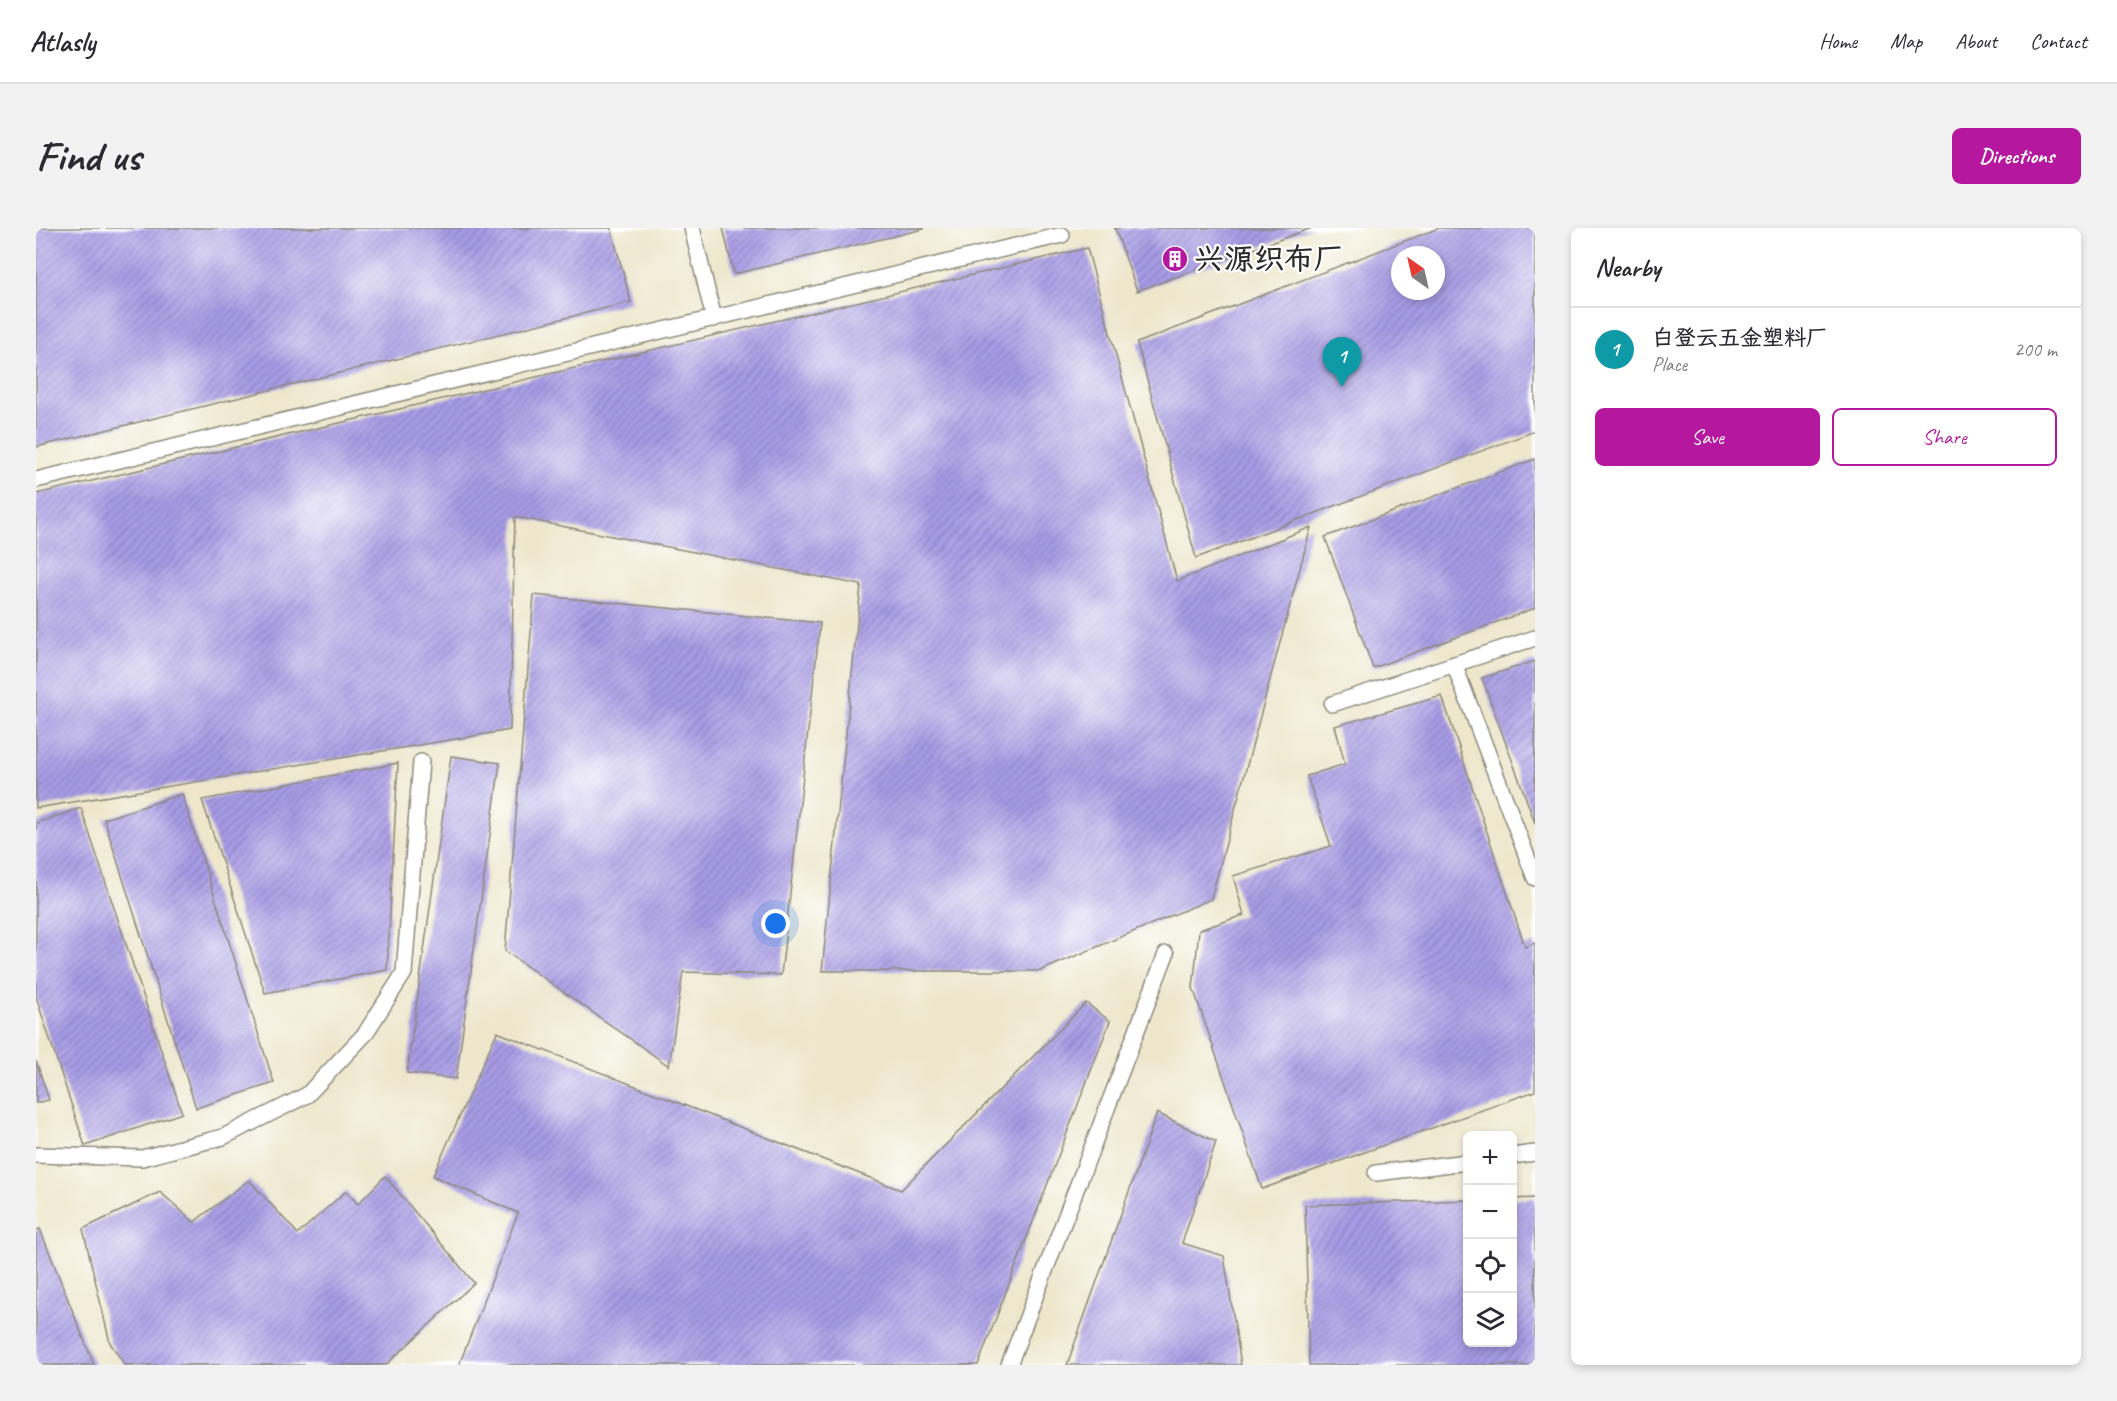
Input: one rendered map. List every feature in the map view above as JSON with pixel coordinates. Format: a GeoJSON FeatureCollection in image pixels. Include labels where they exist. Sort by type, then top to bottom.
{"type":"FeatureCollection","features":[{"type":"Feature","properties":{"kind":"lane"},"geometry":{"type":"LineString","coordinates":[[692,228],[714,319]]}},
{"type":"Feature","properties":{"kind":"lane"},"geometry":{"type":"LineString","coordinates":[[36,480],[1062,235]]}},
{"type":"Feature","properties":{"kind":"lane"},"geometry":{"type":"LineString","coordinates":[[1332,704],[1535,638]]}},
{"type":"Feature","properties":{"kind":"lane"},"geometry":{"type":"LineString","coordinates":[[1454,664],[1535,878]]}},
{"type":"Feature","properties":{"kind":"lane"},"geometry":{"type":"LineString","coordinates":[[36,1155],[142,1158],[223,1137],[307,1095],[365,1034],[404,973],[421,762]]}},
{"type":"Feature","properties":{"kind":"lane"},"geometry":{"type":"LineString","coordinates":[[1009,1365],[1166,954]]}},
{"type":"Feature","properties":{"kind":"lane"},"geometry":{"type":"LineString","coordinates":[[1517,1155],[1535,1153]]}},
{"type":"Feature","properties":{"kind":"lane"},"geometry":{"type":"LineString","coordinates":[[1376,1173],[1463,1162]]}},
{"type":"Feature","properties":{"kind":"building"},"geometry":{"type":"Polygon","coordinates":[[[36,228],[611,228],[631,302],[36,447],[36,228]]]}},
{"type":"Feature","properties":{"kind":"building"},"geometry":{"type":"Polygon","coordinates":[[[723,228],[924,228],[924,229],[734,274],[723,228]]]}},
{"type":"Feature","properties":{"kind":"building","name":"兴源织布厂"},"geometry":{"type":"Polygon","coordinates":[[[1115,228],[1312,228],[1137,291],[1115,228]]]}},
{"type":"Feature","properties":{"kind":"building"},"geometry":{"type":"Polygon","coordinates":[[[1439,228],[1535,228],[1535,431],[1196,558],[1137,343],[1391,246],[1391,300],[1445,300],[1445,246],[1392,246],[1439,228]]]}},
{"type":"Feature","properties":{"kind":"building"},"geometry":{"type":"Polygon","coordinates":[[[1087,248],[1177,581],[1311,527],[1211,899],[1040,971],[822,971],[861,585],[515,517],[510,730],[36,808],[36,494],[1087,248]]]}},
{"type":"Feature","properties":{"kind":"building"},"geometry":{"type":"Polygon","coordinates":[[[1535,459],[1535,608],[1373,668],[1325,537],[1535,459]]]}},
{"type":"Feature","properties":{"kind":"building"},"geometry":{"type":"Polygon","coordinates":[[[534,595],[820,623],[781,975],[683,972],[669,1066],[505,951],[534,595]]]}},
{"type":"Feature","properties":{"kind":"building"},"geometry":{"type":"Polygon","coordinates":[[[1535,661],[1535,823],[1482,678],[1535,661]]]}},
{"type":"Feature","properties":{"kind":"building"},"geometry":{"type":"Polygon","coordinates":[[[1442,696],[1525,947],[1535,943],[1535,1091],[1262,1189],[1193,988],[1199,930],[1244,915],[1233,876],[1331,846],[1307,776],[1345,764],[1335,726],[1442,696]]]}},
{"type":"Feature","properties":{"kind":"building"},"geometry":{"type":"Polygon","coordinates":[[[451,756],[500,763],[456,1079],[407,1073],[451,756]]]}},
{"type":"Feature","properties":{"kind":"building"},"geometry":{"type":"Polygon","coordinates":[[[398,763],[387,970],[265,993],[202,800],[398,763]]]}},
{"type":"Feature","properties":{"kind":"building"},"geometry":{"type":"Polygon","coordinates":[[[182,794],[274,1083],[196,1108],[104,819],[182,794]]]}},
{"type":"Feature","properties":{"kind":"building"},"geometry":{"type":"Polygon","coordinates":[[[81,808],[182,1113],[85,1146],[36,997],[36,823],[81,808]]]}},
{"type":"Feature","properties":{"kind":"building"},"geometry":{"type":"Polygon","coordinates":[[[1086,1003],[1110,1021],[978,1365],[459,1365],[518,1213],[433,1176],[497,1032],[901,1190],[1086,1003]]]}},
{"type":"Feature","properties":{"kind":"building"},"geometry":{"type":"Polygon","coordinates":[[[36,1061],[49,1100],[36,1103],[36,1061]]]}},
{"type":"Feature","properties":{"kind":"building"},"geometry":{"type":"Polygon","coordinates":[[[1157,1113],[1216,1142],[1182,1243],[1224,1256],[1241,1365],[1067,1365],[1157,1113]]]}},
{"type":"Feature","properties":{"kind":"building"},"geometry":{"type":"Polygon","coordinates":[[[385,1176],[474,1283],[386,1365],[125,1365],[110,1343],[83,1229],[160,1192],[194,1222],[249,1180],[298,1234],[346,1191],[358,1204],[385,1176]]]}},
{"type":"Feature","properties":{"kind":"building"},"geometry":{"type":"Polygon","coordinates":[[[1535,1198],[1535,1365],[1309,1365],[1305,1205],[1463,1200],[1463,1347],[1517,1347],[1517,1199],[1535,1198]]]}},
{"type":"Feature","properties":{"kind":"building"},"geometry":{"type":"Polygon","coordinates":[[[40,1229],[94,1365],[36,1365],[36,1230],[40,1229]]]}},
{"type":"Feature","properties":{"kind":"place","name":"兴源织布厂"},"geometry":{"type":"Point","coordinates":[1175,259]}},
{"type":"Feature","properties":{"kind":"place","name":"白登云五金塑料厂"},"geometry":{"type":"Point","coordinates":[1342,387]}}]}
